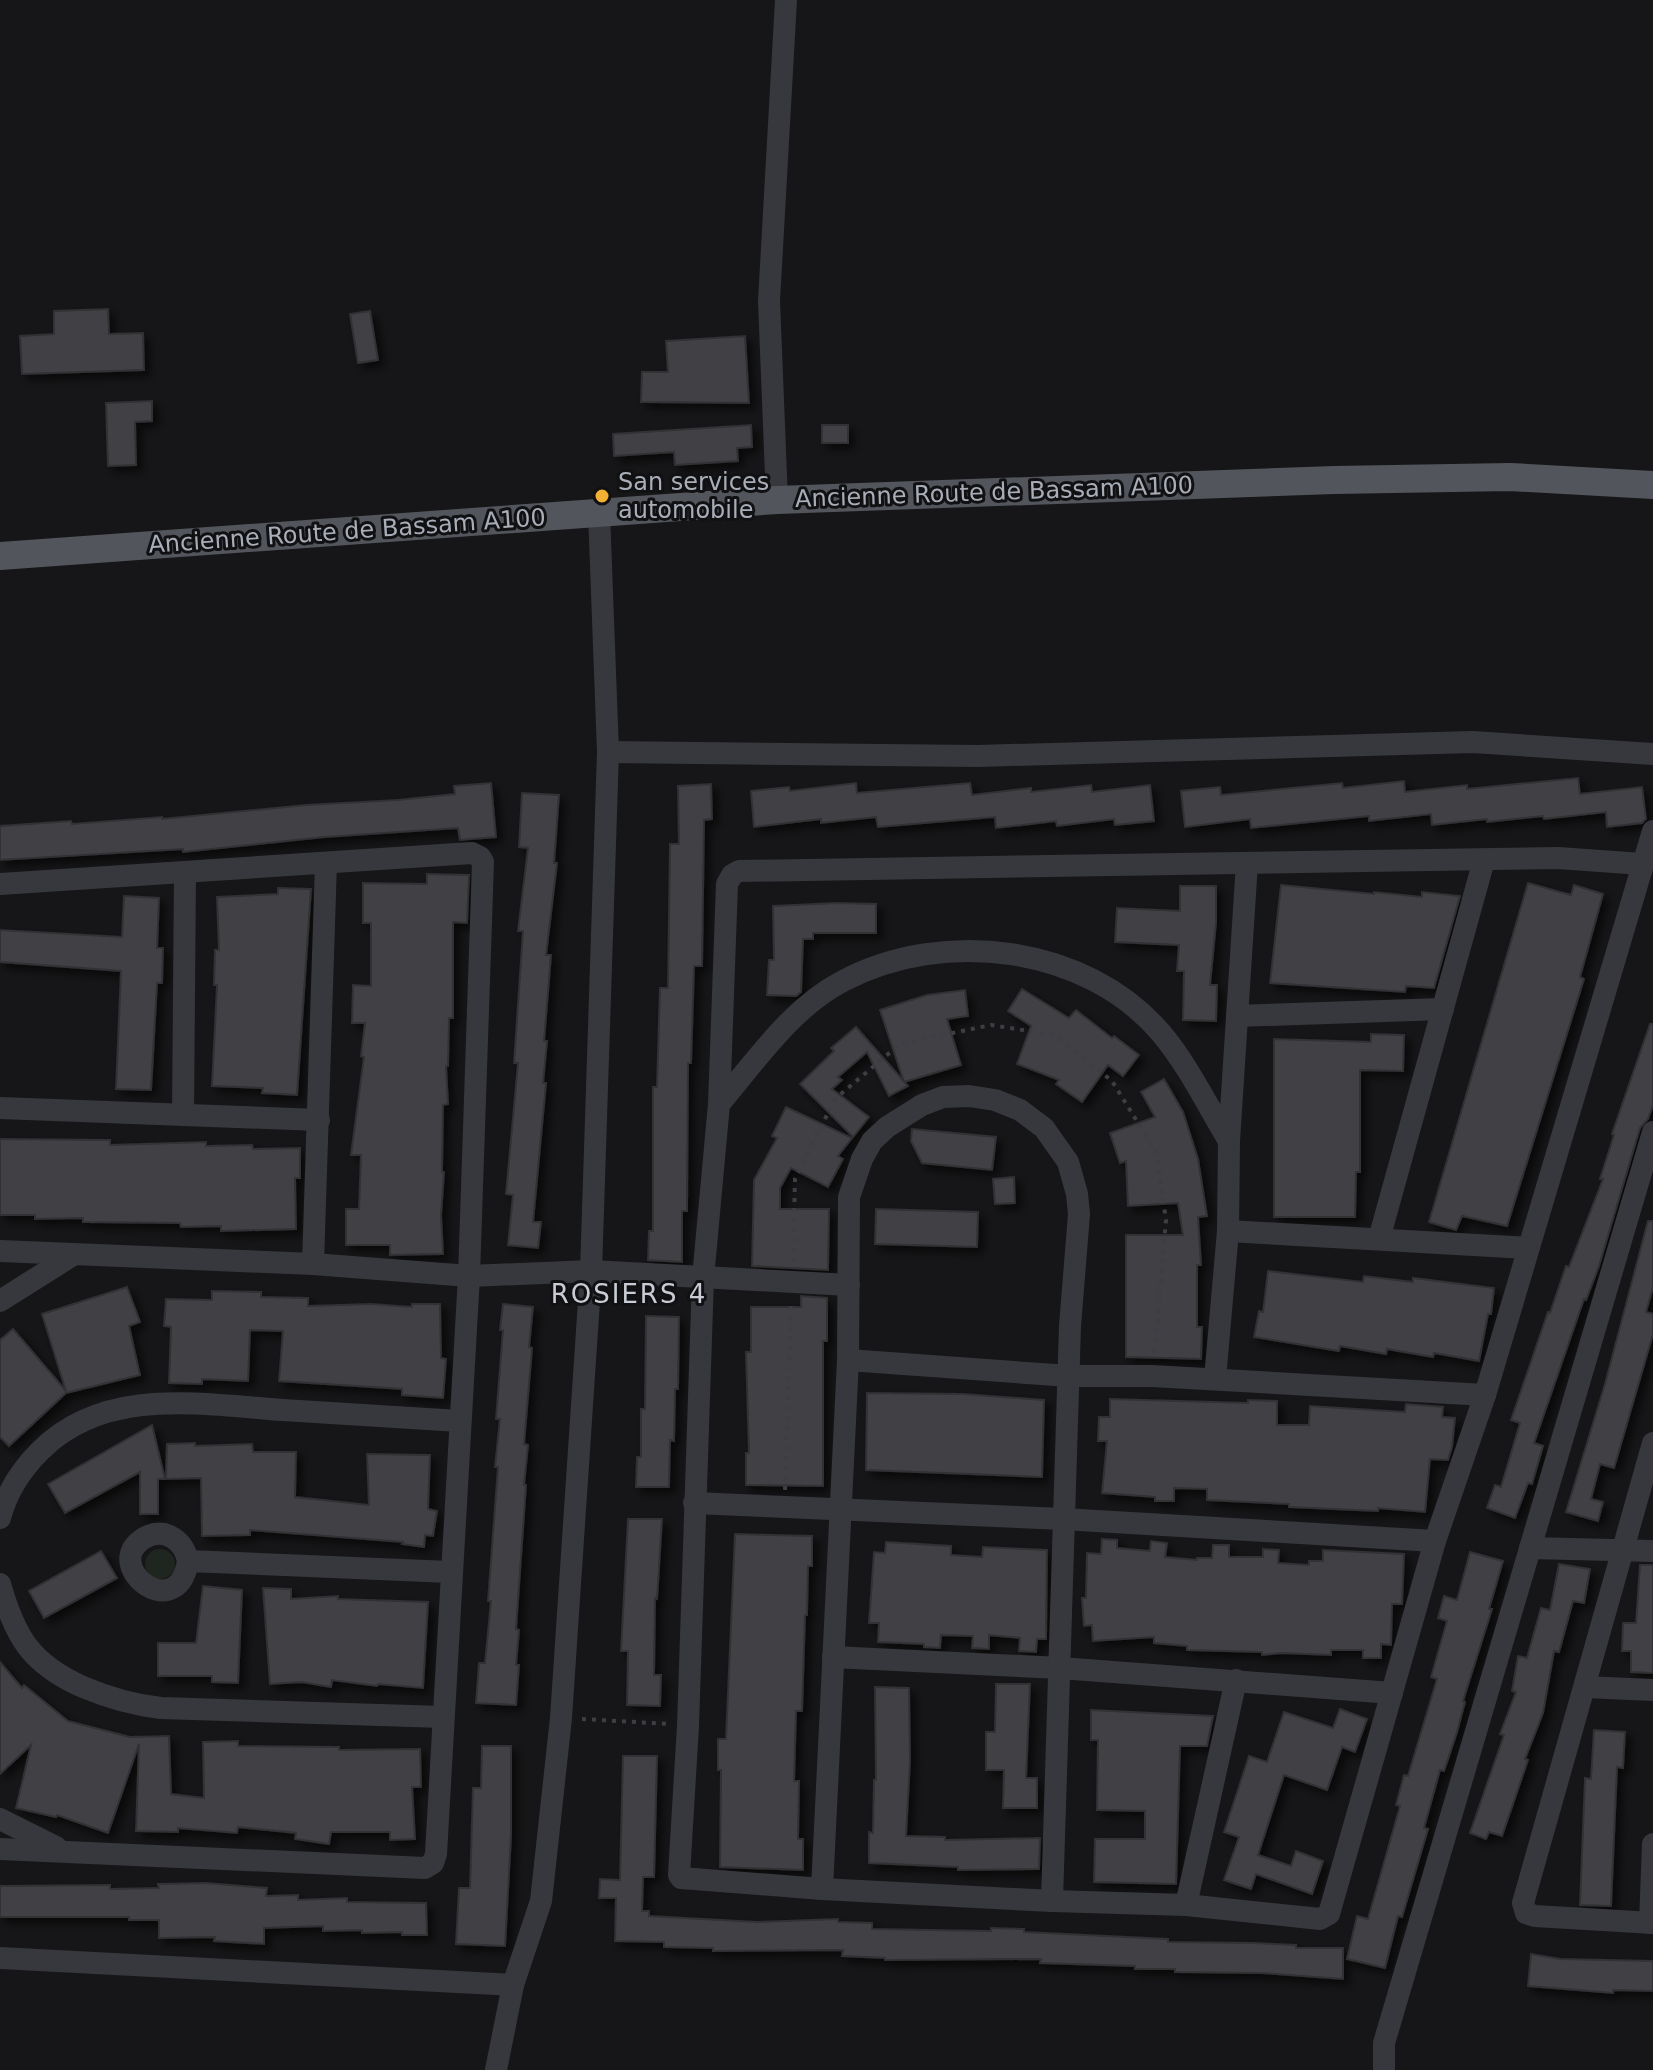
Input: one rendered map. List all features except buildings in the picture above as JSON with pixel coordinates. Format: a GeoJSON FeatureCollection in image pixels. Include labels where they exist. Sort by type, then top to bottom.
{"type":"FeatureCollection","features":[{"type":"Feature","properties":{"kind":"main road","name":"Ancienne Route de Bassam A100"},"geometry":{"type":"LineString","coordinates":[[0,556],[777,500],[1350,479],[1510,477],[1653,485]]}},
{"type":"Feature","properties":{"kind":"street"},"geometry":{"type":"LineString","coordinates":[[777,500],[769,301],[786,0]]}},
{"type":"Feature","properties":{"kind":"street"},"geometry":{"type":"LineString","coordinates":[[496,2070],[513,1985],[541,1901],[561,1718],[591,1271],[608,752],[599,513]]}},
{"type":"Feature","properties":{"kind":"street"},"geometry":{"type":"LineString","coordinates":[[608,752],[978,756],[1473,742],[1653,754]]}},
{"type":"Feature","properties":{"kind":"street"},"geometry":{"type":"LineString","coordinates":[[1642,864],[1558,858],[739,871],[732,875],[727,884],[719,1104],[703,1278],[681,1878],[822,1889],[1186,1905],[1320,1919],[1329,1914],[1435,1541],[1485,1395],[1653,831]]}},
{"type":"Feature","properties":{"kind":"street"},"geometry":{"type":"LineString","coordinates":[[0,884],[472,853],[483,862],[469,1276],[436,1854],[433,1863],[425,1868],[0,1849]]}},
{"type":"Feature","properties":{"kind":"street"},"geometry":{"type":"LineString","coordinates":[[1379,1239],[1484,860]]}},
{"type":"Feature","properties":{"kind":"street"},"geometry":{"type":"LineString","coordinates":[[313,1264],[326,863]]}},
{"type":"Feature","properties":{"kind":"street"},"geometry":{"type":"LineString","coordinates":[[1215,1379],[1228,1231],[1229,1141],[1247,863]]}},
{"type":"Feature","properties":{"kind":"street"},"geometry":{"type":"LineString","coordinates":[[183,1115],[185,872]]}},
{"type":"Feature","properties":{"kind":"street"},"geometry":{"type":"LineString","coordinates":[[719,1104],[786,1025],[842,981],[875,967],[914,956],[979,951],[1043,960],[1085,975],[1143,1014],[1178,1056],[1229,1141]]}},
{"type":"Feature","properties":{"kind":"street"},"geometry":{"type":"LineString","coordinates":[[1237,1016],[1443,1009]]}},
{"type":"Feature","properties":{"kind":"street"},"geometry":{"type":"LineString","coordinates":[[822,1889],[848,1360],[849,1197],[862,1159],[872,1141],[905,1113],[943,1097],[969,1096],[995,1100],[1020,1110],[1044,1128],[1068,1162],[1077,1194],[1079,1214],[1070,1326],[1052,1901]]}},
{"type":"Feature","properties":{"kind":"street"},"geometry":{"type":"LineString","coordinates":[[0,1108],[319,1120]]}},
{"type":"Feature","properties":{"kind":"street"},"geometry":{"type":"LineString","coordinates":[[1384,2070],[1384,2043],[1653,1132]]}},
{"type":"Feature","properties":{"kind":"street"},"geometry":{"type":"LineString","coordinates":[[1228,1231],[1528,1248]]}},
{"type":"Feature","properties":{"kind":"street"},"geometry":{"type":"LineString","coordinates":[[0,1251],[313,1264],[469,1276],[591,1271],[849,1285]]}},
{"type":"Feature","properties":{"kind":"street"},"geometry":{"type":"LineString","coordinates":[[0,1301],[74,1255]]}},
{"type":"Feature","properties":{"kind":"street"},"geometry":{"type":"LineString","coordinates":[[848,1360],[1069,1376],[1152,1376],[1485,1395]]}},
{"type":"Feature","properties":{"kind":"street"},"geometry":{"type":"LineString","coordinates":[[0,1518],[13,1484],[25,1466],[55,1436],[94,1416],[121,1407],[178,1403],[459,1421]]}},
{"type":"Feature","properties":{"kind":"street"},"geometry":{"type":"LineString","coordinates":[[1653,1443],[1523,1909],[1535,1916],[1651,1923],[1653,1844]]}},
{"type":"Feature","properties":{"kind":"street"},"geometry":{"type":"LineString","coordinates":[[694,1503],[1063,1519],[1435,1541]]}},
{"type":"Feature","properties":{"kind":"street"},"geometry":{"type":"LineString","coordinates":[[1530,1548],[1653,1551]]}},
{"type":"Feature","properties":{"kind":"street"},"geometry":{"type":"LineString","coordinates":[[188,1561],[450,1572]]}},
{"type":"Feature","properties":{"kind":"street"},"geometry":{"type":"LineString","coordinates":[[0,1584],[11,1622],[40,1663],[58,1676],[136,1706],[443,1717]]}},
{"type":"Feature","properties":{"kind":"street"},"geometry":{"type":"LineString","coordinates":[[833,1657],[1060,1668],[1392,1693]]}},
{"type":"Feature","properties":{"kind":"street"},"geometry":{"type":"LineString","coordinates":[[1186,1905],[1236,1680]]}},
{"type":"Feature","properties":{"kind":"street"},"geometry":{"type":"LineString","coordinates":[[1585,1687],[1653,1690]]}},
{"type":"Feature","properties":{"kind":"street"},"geometry":{"type":"LineString","coordinates":[[0,1819],[64,1851]]}},
{"type":"Feature","properties":{"kind":"street"},"geometry":{"type":"LineString","coordinates":[[0,1958],[513,1985]]}},
{"type":"Feature","properties":{"kind":"path"},"geometry":{"type":"LineString","coordinates":[[785,1508],[795,1179],[835,1099],[900,1044],[991,1025],[1054,1035],[1112,1081],[1156,1152],[1166,1220],[1152,1376]]}},
{"type":"Feature","properties":{"kind":"path"},"geometry":{"type":"LineString","coordinates":[[561,1718],[688,1726]]}},
{"type":"Feature","properties":{"kind":"shaded area"},"geometry":{"type":"Polygon","coordinates":[[[160,1549],[171,1553],[175,1564],[171,1575],[160,1579],[149,1575],[145,1564],[149,1553],[160,1549]]]}},
{"type":"Feature","properties":{"kind":"place","name":"San services automobile"},"geometry":{"type":"Point","coordinates":[602,496]}},
{"type":"Feature","properties":{"kind":"district","name":"ROSIERS 4"},"geometry":{"type":"Point","coordinates":[629,1294]}}]}
